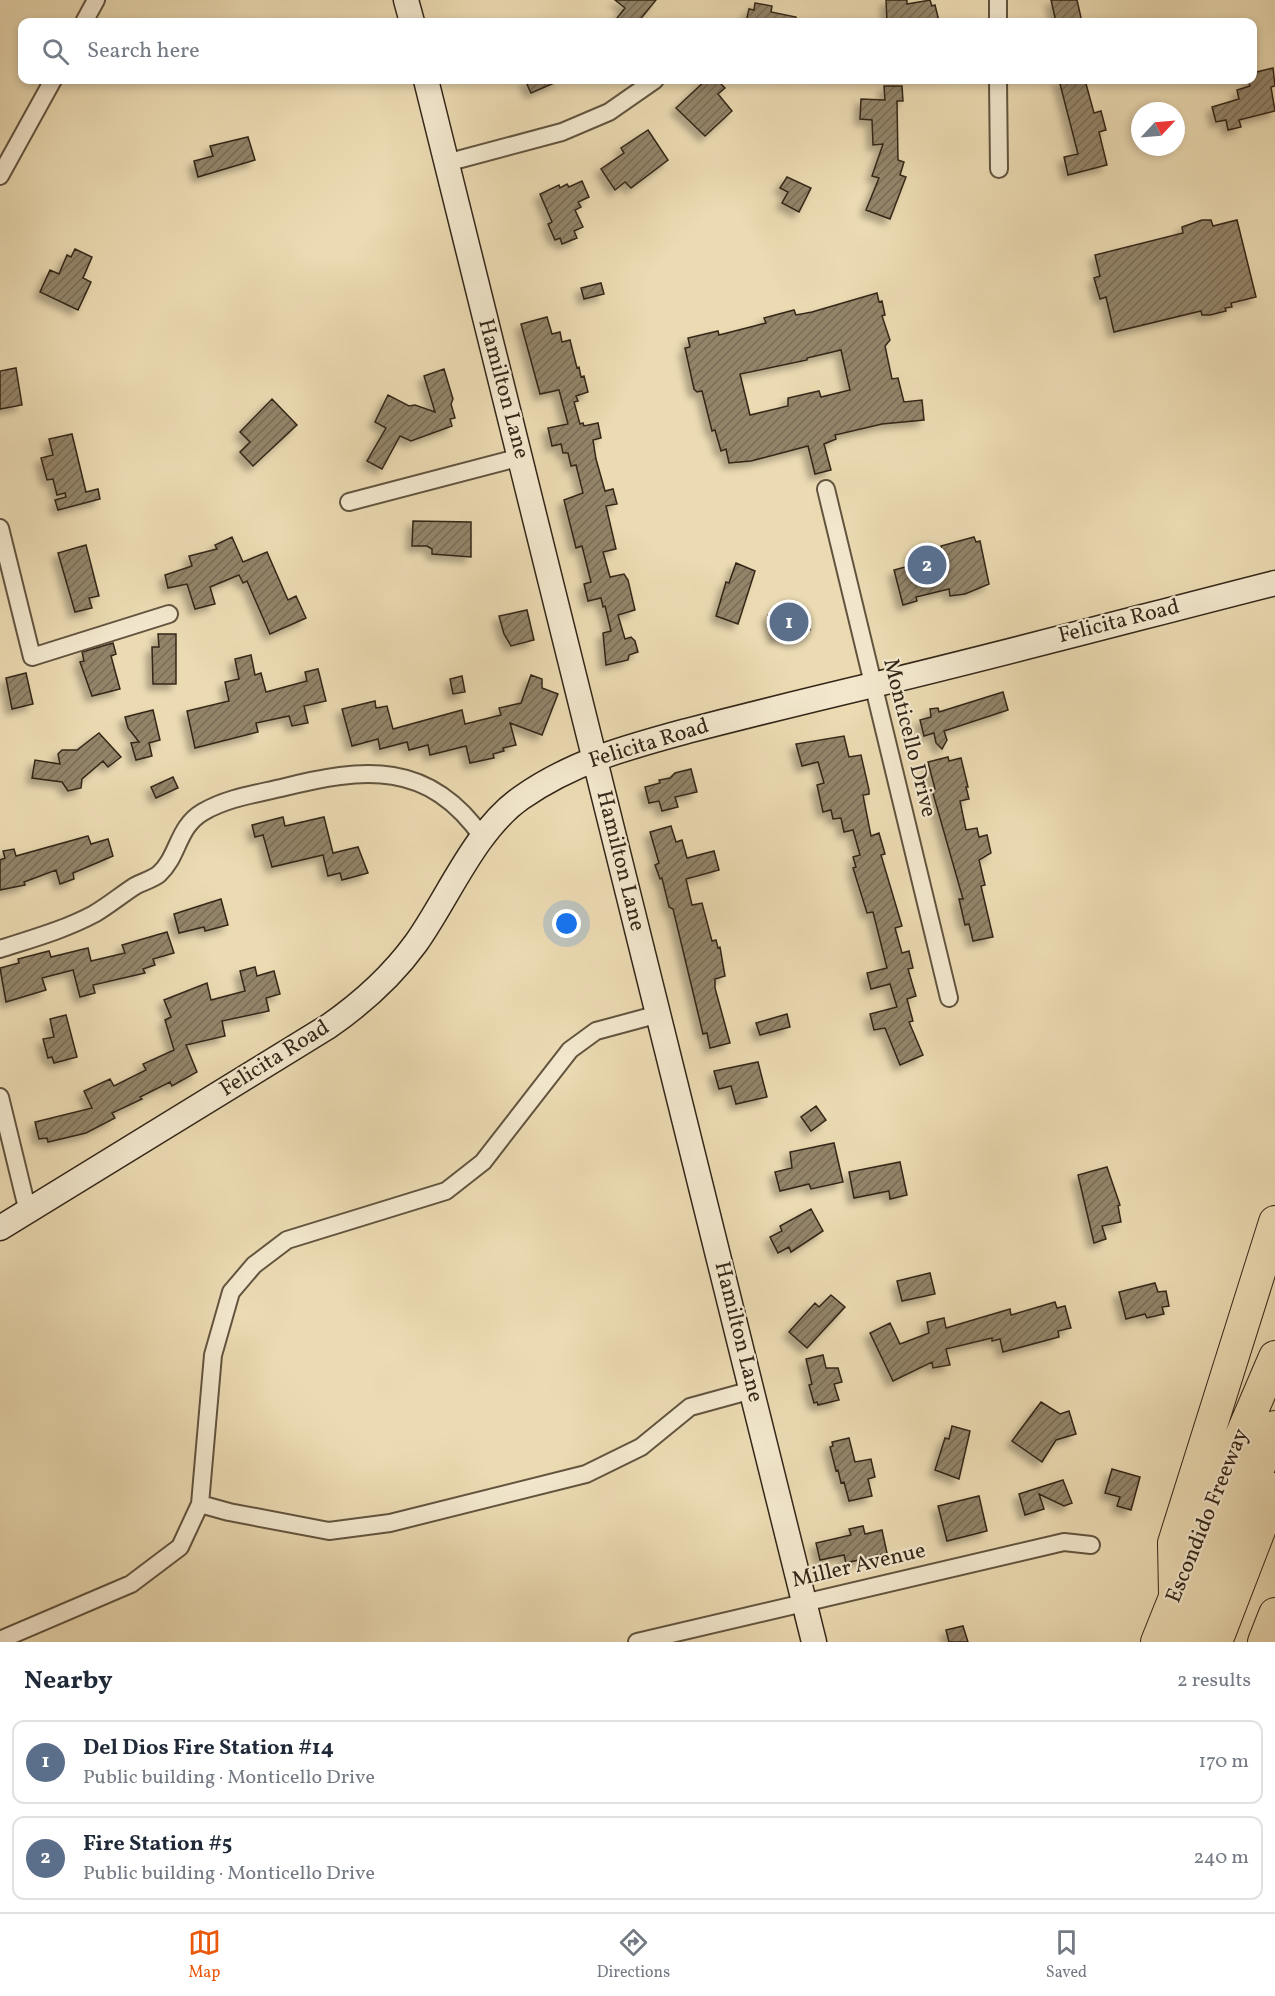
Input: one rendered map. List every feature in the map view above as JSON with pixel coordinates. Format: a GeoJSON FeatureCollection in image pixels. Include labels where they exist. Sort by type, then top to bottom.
{"type":"FeatureCollection","features":[{"type":"Feature","properties":{"kind":"highway"},"geometry":{"type":"LineString","coordinates":[[1175,1595],[1174,1544],[1275,1222]]}},
{"type":"Feature","properties":{"kind":"highway","name":"Escondido Freeway"},"geometry":{"type":"LineString","coordinates":[[1157,1642],[1275,1357]]}},
{"type":"Feature","properties":{"kind":"highway"},"geometry":{"type":"LineString","coordinates":[[1188,1642],[1268,1476],[1275,1396]]}},
{"type":"Feature","properties":{"kind":"highway"},"geometry":{"type":"LineString","coordinates":[[1216,1642],[1268,1476],[1275,1427]]}},
{"type":"Feature","properties":{"kind":"highway"},"geometry":{"type":"LineString","coordinates":[[1264,1642],[1275,1614]]}},
{"type":"Feature","properties":{"kind":"street"},"geometry":{"type":"LineString","coordinates":[[86,18],[96,0]]}},
{"type":"Feature","properties":{"kind":"street"},"geometry":{"type":"LineString","coordinates":[[406,0],[411,18]]}},
{"type":"Feature","properties":{"kind":"street"},"geometry":{"type":"LineString","coordinates":[[998,0],[998,18]]}},
{"type":"Feature","properties":{"kind":"street"},"geometry":{"type":"LineString","coordinates":[[0,176],[51,84]]}},
{"type":"Feature","properties":{"kind":"street","name":"Hamilton Lane"},"geometry":{"type":"LineString","coordinates":[[427,84],[814,1642]]}},
{"type":"Feature","properties":{"kind":"street"},"geometry":{"type":"LineString","coordinates":[[446,163],[562,132],[609,112],[649,84]]}},
{"type":"Feature","properties":{"kind":"street"},"geometry":{"type":"LineString","coordinates":[[998,84],[999,169]]}},
{"type":"Feature","properties":{"kind":"street"},"geometry":{"type":"LineString","coordinates":[[349,502],[521,457]]}},
{"type":"Feature","properties":{"kind":"street","name":"Monticello Drive"},"geometry":{"type":"LineString","coordinates":[[826,489],[949,998]]}},
{"type":"Feature","properties":{"kind":"street"},"geometry":{"type":"LineString","coordinates":[[0,528],[32,657],[169,615]]}},
{"type":"Feature","properties":{"kind":"street","name":"Felicita Road"},"geometry":{"type":"LineString","coordinates":[[0,1228],[319,1032],[354,1008],[386,979],[415,944],[483,838],[518,800],[568,770],[621,749],[781,706],[873,685],[1275,583]]}},
{"type":"Feature","properties":{"kind":"street"},"geometry":{"type":"LineString","coordinates":[[0,949],[93,915],[134,886],[159,874],[173,853],[184,828],[201,813],[228,801],[332,775],[357,773],[385,775],[425,784],[456,806],[483,838]]}},
{"type":"Feature","properties":{"kind":"street"},"geometry":{"type":"LineString","coordinates":[[0,1640],[131,1584],[180,1546],[200,1504],[213,1355],[231,1292],[254,1265],[286,1239],[447,1191],[483,1162],[570,1050],[596,1031],[658,1014]]}},
{"type":"Feature","properties":{"kind":"street"},"geometry":{"type":"LineString","coordinates":[[0,1097],[27,1212]]}},
{"type":"Feature","properties":{"kind":"street"},"geometry":{"type":"LineString","coordinates":[[200,1504],[229,1512],[330,1531],[390,1523],[586,1474],[641,1447],[690,1407],[752,1390]]}},
{"type":"Feature","properties":{"kind":"street","name":"Miller Avenue"},"geometry":{"type":"LineString","coordinates":[[637,1642],[1064,1542],[1091,1545]]}},
{"type":"Feature","properties":{"kind":"building"},"geometry":{"type":"Polygon","coordinates":[[[615,0],[656,0],[641,18],[617,18],[625,8],[615,0]]]}},
{"type":"Feature","properties":{"kind":"building"},"geometry":{"type":"Polygon","coordinates":[[[886,0],[907,0],[907,4],[930,0],[932,6],[935,5],[938,18],[887,18],[886,0]]]}},
{"type":"Feature","properties":{"kind":"building"},"geometry":{"type":"Polygon","coordinates":[[[1051,0],[1077,0],[1081,18],[1055,18],[1051,0]]]}},
{"type":"Feature","properties":{"kind":"building"},"geometry":{"type":"Polygon","coordinates":[[[755,3],[772,6],[771,12],[796,18],[747,18],[749,9],[754,10],[755,3]]]}},
{"type":"Feature","properties":{"kind":"building"},"geometry":{"type":"Polygon","coordinates":[[[1273,68],[1275,86],[1271,87],[1275,111],[1239,120],[1241,127],[1228,130],[1226,120],[1216,122],[1212,107],[1239,99],[1237,90],[1250,86],[1249,84],[1257,84],[1257,72],[1273,68]]]}},
{"type":"Feature","properties":{"kind":"building"},"geometry":{"type":"Polygon","coordinates":[[[527,84],[552,84],[531,93],[527,84]]]}},
{"type":"Feature","properties":{"kind":"building"},"geometry":{"type":"Polygon","coordinates":[[[702,84],[721,84],[725,88],[718,94],[732,111],[705,136],[676,108],[702,84]]]}},
{"type":"Feature","properties":{"kind":"building"},"geometry":{"type":"Polygon","coordinates":[[[1060,84],[1086,84],[1094,113],[1101,111],[1106,130],[1099,132],[1107,165],[1068,175],[1064,157],[1078,154],[1060,84]]]}},
{"type":"Feature","properties":{"kind":"building"},"geometry":{"type":"Polygon","coordinates":[[[884,86],[902,86],[903,101],[897,101],[898,160],[904,162],[900,175],[906,177],[890,219],[866,210],[879,178],[872,176],[883,144],[873,145],[872,120],[860,119],[861,99],[885,100],[884,86]]]}},
{"type":"Feature","properties":{"kind":"building"},"geometry":{"type":"Polygon","coordinates":[[[648,130],[668,160],[631,188],[625,182],[615,190],[601,169],[624,153],[621,148],[648,130]]]}},
{"type":"Feature","properties":{"kind":"building"},"geometry":{"type":"Polygon","coordinates":[[[248,137],[255,160],[198,177],[194,161],[213,156],[210,146],[248,137]]]}},
{"type":"Feature","properties":{"kind":"building"},"geometry":{"type":"Polygon","coordinates":[[[787,177],[811,188],[799,212],[782,203],[788,192],[780,188],[787,177]]]}},
{"type":"Feature","properties":{"kind":"building"},"geometry":{"type":"Polygon","coordinates":[[[582,181],[589,197],[578,202],[581,207],[575,210],[583,227],[574,231],[577,238],[562,244],[560,238],[555,240],[548,224],[552,222],[540,194],[559,185],[560,188],[567,184],[569,187],[582,181]]]}},
{"type":"Feature","properties":{"kind":"building"},"geometry":{"type":"Polygon","coordinates":[[[1202,220],[1211,220],[1213,226],[1237,220],[1256,297],[1231,303],[1232,307],[1225,308],[1226,311],[1210,315],[1202,315],[1201,311],[1114,332],[1106,297],[1100,299],[1094,278],[1100,276],[1095,255],[1183,233],[1182,227],[1202,220]]]}},
{"type":"Feature","properties":{"kind":"building"},"geometry":{"type":"Polygon","coordinates":[[[75,249],[92,257],[83,278],[91,282],[78,310],[40,292],[50,270],[59,274],[67,255],[71,257],[75,249]]]}},
{"type":"Feature","properties":{"kind":"building"},"geometry":{"type":"Polygon","coordinates":[[[601,283],[604,294],[584,299],[581,288],[601,283]]]}},
{"type":"Feature","properties":{"kind":"building"},"geometry":{"type":"Polygon","coordinates":[[[877,293],[879,302],[882,301],[885,315],[882,316],[890,340],[885,346],[892,379],[898,378],[904,402],[922,400],[924,420],[882,424],[835,435],[836,439],[824,444],[831,470],[815,474],[808,446],[751,461],[729,463],[726,449],[721,451],[715,430],[712,431],[702,391],[697,392],[694,389],[685,348],[690,347],[688,338],[718,331],[719,335],[766,323],[764,318],[794,310],[796,315],[877,293]],[[841,350],[807,358],[807,360],[740,374],[750,415],[788,406],[788,398],[819,391],[821,397],[850,390],[841,350]]]}},
{"type":"Feature","properties":{"kind":"building"},"geometry":{"type":"Polygon","coordinates":[[[547,317],[552,334],[560,332],[562,342],[570,340],[577,368],[579,367],[581,377],[584,376],[588,392],[576,396],[578,401],[574,402],[580,424],[583,423],[584,426],[598,423],[601,438],[593,440],[596,459],[605,491],[613,489],[617,504],[606,506],[616,549],[603,552],[610,577],[624,574],[628,580],[635,610],[618,615],[625,639],[631,637],[635,641],[638,652],[629,655],[628,660],[606,665],[603,633],[611,631],[605,606],[603,607],[601,598],[588,601],[584,584],[591,582],[582,546],[576,548],[564,500],[583,493],[576,465],[571,466],[568,453],[563,453],[561,444],[552,446],[548,428],[568,424],[559,390],[540,394],[521,324],[547,317]]]}},
{"type":"Feature","properties":{"kind":"building"},"geometry":{"type":"Polygon","coordinates":[[[16,368],[22,405],[0,409],[0,371],[16,368]]]}},
{"type":"Feature","properties":{"kind":"building"},"geometry":{"type":"Polygon","coordinates":[[[444,369],[453,399],[451,404],[455,418],[450,419],[452,426],[411,441],[400,436],[382,469],[367,461],[386,428],[375,422],[388,395],[409,406],[415,405],[435,412],[424,376],[444,369]]]}},
{"type":"Feature","properties":{"kind":"building"},"geometry":{"type":"Polygon","coordinates":[[[272,399],[297,425],[253,466],[240,452],[250,442],[240,432],[272,399]]]}},
{"type":"Feature","properties":{"kind":"building"},"geometry":{"type":"Polygon","coordinates":[[[72,434],[86,492],[98,489],[100,499],[58,510],[55,500],[66,497],[65,493],[57,495],[53,479],[47,480],[41,458],[53,455],[49,439],[72,434]]]}},
{"type":"Feature","properties":{"kind":"building"},"geometry":{"type":"Polygon","coordinates":[[[413,521],[471,522],[471,557],[432,554],[432,549],[427,546],[412,546],[413,521]]]}},
{"type":"Feature","properties":{"kind":"building"},"geometry":{"type":"Polygon","coordinates":[[[232,537],[243,562],[267,552],[288,600],[296,596],[306,618],[270,634],[247,581],[243,583],[239,575],[210,587],[215,604],[195,609],[187,584],[168,588],[165,575],[192,566],[189,556],[217,549],[215,545],[232,537]]]}},
{"type":"Feature","properties":{"kind":"building"},"geometry":{"type":"Polygon","coordinates":[[[974,537],[976,542],[980,541],[989,584],[965,594],[950,596],[949,589],[916,597],[917,601],[903,605],[894,570],[939,558],[937,552],[942,551],[941,546],[974,537]]]}},
{"type":"Feature","properties":{"kind":"building"},"geometry":{"type":"Polygon","coordinates":[[[86,545],[99,596],[89,598],[92,608],[75,612],[58,553],[86,545]]]}},
{"type":"Feature","properties":{"kind":"building"},"geometry":{"type":"Polygon","coordinates":[[[736,563],[755,571],[738,624],[716,616],[726,582],[729,583],[736,563]]]}},
{"type":"Feature","properties":{"kind":"building"},"geometry":{"type":"Polygon","coordinates":[[[804,607],[810,630],[774,638],[768,615],[804,607]]]}},
{"type":"Feature","properties":{"kind":"building"},"geometry":{"type":"Polygon","coordinates":[[[527,610],[534,640],[511,646],[504,634],[499,616],[527,610]]]}},
{"type":"Feature","properties":{"kind":"building"},"geometry":{"type":"Polygon","coordinates":[[[158,634],[176,634],[176,684],[153,684],[152,647],[159,647],[158,634]]]}},
{"type":"Feature","properties":{"kind":"building"},"geometry":{"type":"Polygon","coordinates":[[[113,643],[116,654],[111,656],[120,689],[92,696],[80,662],[84,661],[82,652],[113,643]]]}},
{"type":"Feature","properties":{"kind":"building"},"geometry":{"type":"Polygon","coordinates":[[[251,655],[255,675],[261,673],[266,692],[307,681],[305,672],[318,669],[326,701],[304,706],[308,723],[292,726],[289,716],[256,723],[258,732],[195,748],[187,711],[229,701],[225,682],[239,679],[235,659],[251,655]]]}},
{"type":"Feature","properties":{"kind":"building"},"geometry":{"type":"Polygon","coordinates":[[[26,673],[33,704],[12,709],[6,678],[26,673]]]}},
{"type":"Feature","properties":{"kind":"building"},"geometry":{"type":"Polygon","coordinates":[[[531,675],[542,679],[542,688],[558,694],[542,735],[510,723],[516,745],[503,748],[504,751],[493,754],[494,758],[470,763],[466,746],[430,755],[428,745],[409,750],[407,742],[380,749],[378,739],[352,746],[342,709],[375,701],[376,708],[387,706],[393,729],[462,710],[465,724],[501,715],[499,708],[521,703],[531,675]]]}},
{"type":"Feature","properties":{"kind":"building"},"geometry":{"type":"Polygon","coordinates":[[[462,676],[465,692],[453,694],[450,679],[462,676]]]}},
{"type":"Feature","properties":{"kind":"building"},"geometry":{"type":"Polygon","coordinates":[[[1003,692],[1008,710],[944,731],[947,740],[942,749],[936,743],[934,733],[924,736],[920,720],[931,717],[930,709],[938,708],[939,712],[1003,692]]]}},
{"type":"Feature","properties":{"kind":"building"},"geometry":{"type":"Polygon","coordinates":[[[153,710],[160,740],[149,743],[152,756],[136,760],[131,743],[139,742],[128,728],[125,717],[153,710]]]}},
{"type":"Feature","properties":{"kind":"building"},"geometry":{"type":"Polygon","coordinates":[[[99,733],[121,757],[108,767],[103,761],[82,779],[81,788],[68,791],[62,782],[32,778],[35,760],[60,764],[58,754],[62,750],[77,750],[99,733]]]}},
{"type":"Feature","properties":{"kind":"building"},"geometry":{"type":"Polygon","coordinates":[[[844,736],[849,757],[861,755],[869,790],[869,794],[863,795],[871,836],[879,833],[885,854],[881,855],[902,926],[895,928],[902,953],[909,951],[913,968],[908,969],[916,996],[907,999],[913,1021],[909,1022],[923,1055],[900,1065],[885,1028],[874,1030],[870,1014],[897,1007],[890,984],[871,989],[867,973],[887,968],[873,912],[867,913],[853,868],[856,867],[853,857],[860,855],[853,830],[844,832],[841,818],[833,819],[831,810],[823,812],[817,785],[824,783],[818,762],[802,766],[796,744],[844,736]]]}},
{"type":"Feature","properties":{"kind":"building"},"geometry":{"type":"Polygon","coordinates":[[[948,757],[949,761],[961,758],[969,799],[960,801],[966,830],[977,828],[979,837],[987,835],[991,853],[979,860],[985,885],[981,886],[993,937],[973,941],[969,924],[965,925],[959,899],[963,899],[932,790],[935,789],[928,762],[948,757]]]}},
{"type":"Feature","properties":{"kind":"building"},"geometry":{"type":"Polygon","coordinates":[[[691,769],[697,792],[675,797],[678,807],[662,811],[659,801],[649,803],[645,787],[660,783],[659,780],[670,778],[675,773],[691,769]]]}},
{"type":"Feature","properties":{"kind":"building"},"geometry":{"type":"Polygon","coordinates":[[[173,777],[178,788],[156,798],[151,787],[173,777]]]}},
{"type":"Feature","properties":{"kind":"building"},"geometry":{"type":"Polygon","coordinates":[[[283,817],[285,826],[324,817],[333,853],[358,847],[368,873],[342,880],[340,873],[328,876],[323,855],[272,867],[263,835],[255,837],[252,825],[283,817]]]}},
{"type":"Feature","properties":{"kind":"building"},"geometry":{"type":"Polygon","coordinates":[[[671,826],[676,842],[682,840],[687,858],[714,851],[719,870],[686,879],[692,905],[702,903],[712,941],[716,940],[718,948],[720,947],[725,976],[715,979],[715,988],[730,1043],[710,1048],[707,1033],[703,1034],[673,909],[669,907],[662,878],[660,879],[655,865],[659,863],[650,832],[671,826]]]}},
{"type":"Feature","properties":{"kind":"building"},"geometry":{"type":"Polygon","coordinates":[[[88,836],[91,844],[108,839],[113,856],[73,873],[74,879],[60,884],[56,870],[24,882],[25,885],[0,890],[0,860],[5,858],[3,851],[14,849],[16,856],[88,836]]]}},
{"type":"Feature","properties":{"kind":"building"},"geometry":{"type":"Polygon","coordinates":[[[221,899],[228,925],[205,931],[204,927],[179,933],[174,914],[221,899]]]}},
{"type":"Feature","properties":{"kind":"building"},"geometry":{"type":"Polygon","coordinates":[[[167,932],[174,953],[153,959],[155,965],[143,969],[145,973],[93,985],[95,993],[80,997],[73,970],[42,978],[46,990],[6,1002],[0,968],[19,963],[18,959],[49,951],[51,957],[88,948],[91,961],[125,953],[122,945],[167,932]]]}},
{"type":"Feature","properties":{"kind":"building"},"geometry":{"type":"Polygon","coordinates":[[[255,967],[257,976],[274,971],[280,994],[266,998],[269,1011],[222,1021],[225,1036],[186,1045],[197,1072],[172,1086],[170,1082],[140,1097],[142,1099],[112,1113],[115,1118],[86,1133],[48,1142],[47,1138],[39,1139],[35,1122],[92,1108],[84,1091],[110,1079],[114,1086],[146,1070],[143,1064],[174,1050],[165,1020],[171,1017],[164,1000],[207,983],[211,1000],[245,991],[240,971],[255,967]]]}},
{"type":"Feature","properties":{"kind":"building"},"geometry":{"type":"Polygon","coordinates":[[[787,1014],[790,1027],[760,1035],[756,1023],[787,1014]]]}},
{"type":"Feature","properties":{"kind":"building"},"geometry":{"type":"Polygon","coordinates":[[[66,1015],[77,1057],[54,1063],[52,1057],[48,1058],[43,1039],[54,1037],[50,1019],[66,1015]]]}},
{"type":"Feature","properties":{"kind":"building"},"geometry":{"type":"Polygon","coordinates":[[[758,1062],[767,1097],[736,1104],[731,1086],[719,1089],[714,1071],[758,1062]]]}},
{"type":"Feature","properties":{"kind":"building"},"geometry":{"type":"Polygon","coordinates":[[[816,1106],[826,1120],[811,1131],[801,1117],[816,1106]]]}},
{"type":"Feature","properties":{"kind":"building"},"geometry":{"type":"Polygon","coordinates":[[[834,1143],[843,1182],[811,1189],[809,1184],[780,1191],[775,1172],[792,1168],[790,1152],[834,1143]]]}},
{"type":"Feature","properties":{"kind":"building"},"geometry":{"type":"Polygon","coordinates":[[[900,1162],[907,1195],[890,1199],[889,1191],[854,1198],[849,1172],[900,1162]]]}},
{"type":"Feature","properties":{"kind":"building"},"geometry":{"type":"Polygon","coordinates":[[[1107,1167],[1120,1205],[1118,1206],[1121,1222],[1102,1226],[1106,1239],[1094,1243],[1078,1175],[1107,1167]]]}},
{"type":"Feature","properties":{"kind":"building"},"geometry":{"type":"Polygon","coordinates":[[[811,1209],[823,1231],[791,1252],[789,1247],[778,1253],[770,1237],[782,1231],[780,1226],[811,1209]]]}},
{"type":"Feature","properties":{"kind":"building"},"geometry":{"type":"Polygon","coordinates":[[[930,1273],[935,1294],[902,1301],[897,1281],[930,1273]]]}},
{"type":"Feature","properties":{"kind":"building"},"geometry":{"type":"Polygon","coordinates":[[[1155,1283],[1158,1292],[1166,1291],[1169,1306],[1162,1307],[1164,1314],[1147,1318],[1145,1314],[1126,1319],[1119,1292],[1155,1283]]]}},
{"type":"Feature","properties":{"kind":"building"},"geometry":{"type":"Polygon","coordinates":[[[831,1295],[845,1307],[807,1348],[789,1332],[815,1303],[819,1307],[831,1295]]]}},
{"type":"Feature","properties":{"kind":"building"},"geometry":{"type":"Polygon","coordinates":[[[1055,1302],[1057,1308],[1065,1306],[1071,1328],[1058,1331],[1059,1337],[1003,1352],[1000,1339],[992,1341],[992,1338],[946,1349],[950,1365],[933,1368],[932,1362],[893,1381],[870,1333],[890,1323],[900,1344],[929,1333],[927,1322],[944,1318],[946,1328],[1010,1309],[1011,1315],[1055,1302]]]}},
{"type":"Feature","properties":{"kind":"building"},"geometry":{"type":"Polygon","coordinates":[[[823,1355],[826,1368],[838,1368],[842,1382],[834,1384],[839,1400],[818,1405],[817,1402],[814,1403],[809,1385],[812,1384],[806,1359],[823,1355]]]}},
{"type":"Feature","properties":{"kind":"building"},"geometry":{"type":"Polygon","coordinates":[[[1041,1402],[1060,1414],[1069,1411],[1076,1434],[1056,1440],[1042,1462],[1012,1441],[1041,1402]]]}},
{"type":"Feature","properties":{"kind":"building"},"geometry":{"type":"Polygon","coordinates":[[[952,1426],[970,1431],[959,1479],[935,1470],[945,1438],[949,1439],[952,1426]]]}},
{"type":"Feature","properties":{"kind":"building"},"geometry":{"type":"Polygon","coordinates":[[[849,1438],[855,1462],[871,1459],[875,1477],[868,1479],[872,1496],[849,1501],[844,1482],[841,1483],[838,1470],[836,1471],[830,1447],[833,1446],[832,1442],[849,1438]]]}},
{"type":"Feature","properties":{"kind":"building"},"geometry":{"type":"Polygon","coordinates":[[[1112,1469],[1140,1477],[1131,1510],[1117,1506],[1120,1497],[1105,1493],[1112,1469]]]}},
{"type":"Feature","properties":{"kind":"building"},"geometry":{"type":"Polygon","coordinates":[[[1063,1480],[1072,1503],[1064,1506],[1039,1494],[1044,1509],[1025,1515],[1019,1494],[1063,1480]]]}},
{"type":"Feature","properties":{"kind":"building"},"geometry":{"type":"Polygon","coordinates":[[[979,1496],[987,1531],[947,1541],[938,1506],[979,1496]]]}},
{"type":"Feature","properties":{"kind":"building"},"geometry":{"type":"Polygon","coordinates":[[[863,1526],[865,1534],[882,1530],[887,1553],[846,1563],[844,1555],[820,1560],[816,1543],[851,1535],[849,1529],[863,1526]]]}},
{"type":"Feature","properties":{"kind":"building"},"geometry":{"type":"Polygon","coordinates":[[[963,1626],[968,1642],[949,1642],[946,1630],[963,1626]]]}},
{"type":"Feature","properties":{"kind":"place","name":"Fire Station #5"},"geometry":{"type":"Point","coordinates":[927,565]}},
{"type":"Feature","properties":{"kind":"place","name":"Del Dios Fire Station #14"},"geometry":{"type":"Point","coordinates":[789,622]}}]}
